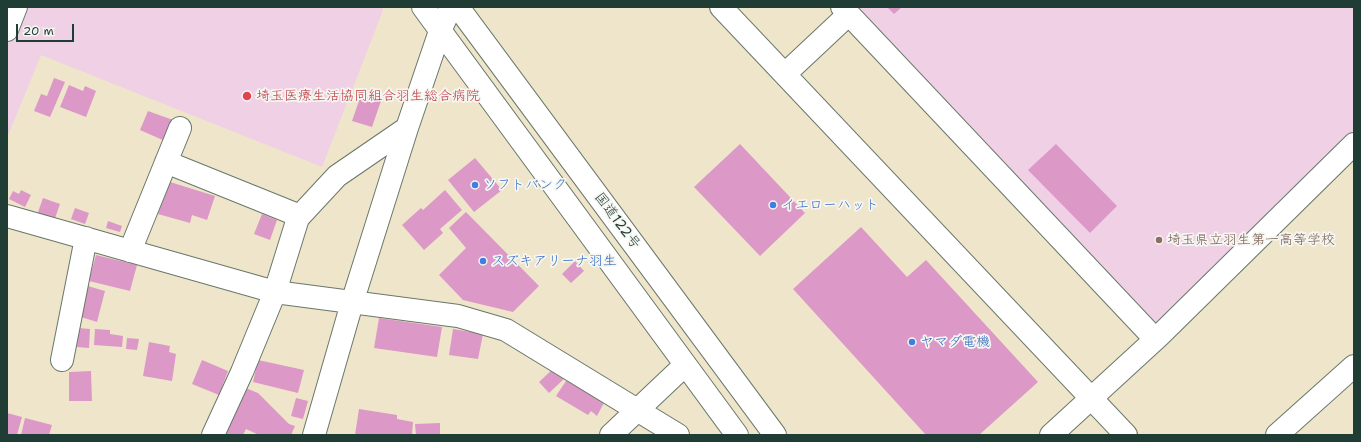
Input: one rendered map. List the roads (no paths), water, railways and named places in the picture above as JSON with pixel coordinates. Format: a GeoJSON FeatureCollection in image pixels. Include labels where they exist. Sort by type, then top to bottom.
{"type":"FeatureCollection","features":[{"type":"Feature","properties":{"kind":"main road"},"geometry":{"type":"LineString","coordinates":[[7,30],[16,7]]}},
{"type":"Feature","properties":{"kind":"main road"},"geometry":{"type":"LineString","coordinates":[[423,7],[737,435]]}},
{"type":"Feature","properties":{"kind":"main road"},"geometry":{"type":"LineString","coordinates":[[314,435],[352,303],[407,128],[440,31],[451,7]]}},
{"type":"Feature","properties":{"kind":"main road","name":"国道122号"},"geometry":{"type":"LineString","coordinates":[[458,7],[775,435]]}},
{"type":"Feature","properties":{"kind":"main road"},"geometry":{"type":"LineString","coordinates":[[721,7],[1126,435]]}},
{"type":"Feature","properties":{"kind":"main road"},"geometry":{"type":"LineString","coordinates":[[785,74],[845,11],[1155,339]]}},
{"type":"Feature","properties":{"kind":"main road"},"geometry":{"type":"LineString","coordinates":[[130,251],[180,128]]}},
{"type":"Feature","properties":{"kind":"main road"},"geometry":{"type":"LineString","coordinates":[[213,435],[242,372],[275,292],[298,218],[337,176],[407,128]]}},
{"type":"Feature","properties":{"kind":"main road"},"geometry":{"type":"LineString","coordinates":[[1051,435],[1155,339],[1354,144]]}},
{"type":"Feature","properties":{"kind":"main road"},"geometry":{"type":"LineString","coordinates":[[166,162],[300,216]]}},
{"type":"Feature","properties":{"kind":"main road"},"geometry":{"type":"LineString","coordinates":[[7,216],[275,292],[458,316],[506,330],[678,435]]}},
{"type":"Feature","properties":{"kind":"main road"},"geometry":{"type":"LineString","coordinates":[[62,360],[86,238]]}},
{"type":"Feature","properties":{"kind":"main road"},"geometry":{"type":"LineString","coordinates":[[611,435],[685,365]]}},
{"type":"Feature","properties":{"kind":"main road"},"geometry":{"type":"LineString","coordinates":[[1276,435],[1354,366]]}},
{"type":"Feature","properties":{"kind":"place","name":"埼玉医療生活協同組合羽生総合病院"},"geometry":{"type":"Point","coordinates":[247,96]}},
{"type":"Feature","properties":{"kind":"place","name":"ソフトバンク"},"geometry":{"type":"Point","coordinates":[475,185]}},
{"type":"Feature","properties":{"kind":"place","name":"イエローハット"},"geometry":{"type":"Point","coordinates":[773,205]}},
{"type":"Feature","properties":{"kind":"place","name":"埼玉県立羽生第一高等学校"},"geometry":{"type":"Point","coordinates":[1159,240]}},
{"type":"Feature","properties":{"kind":"place","name":"スズキアリーナ羽生"},"geometry":{"type":"Point","coordinates":[483,261]}},
{"type":"Feature","properties":{"kind":"place","name":"ヤマダ電機"},"geometry":{"type":"Point","coordinates":[912,342]}}]}
